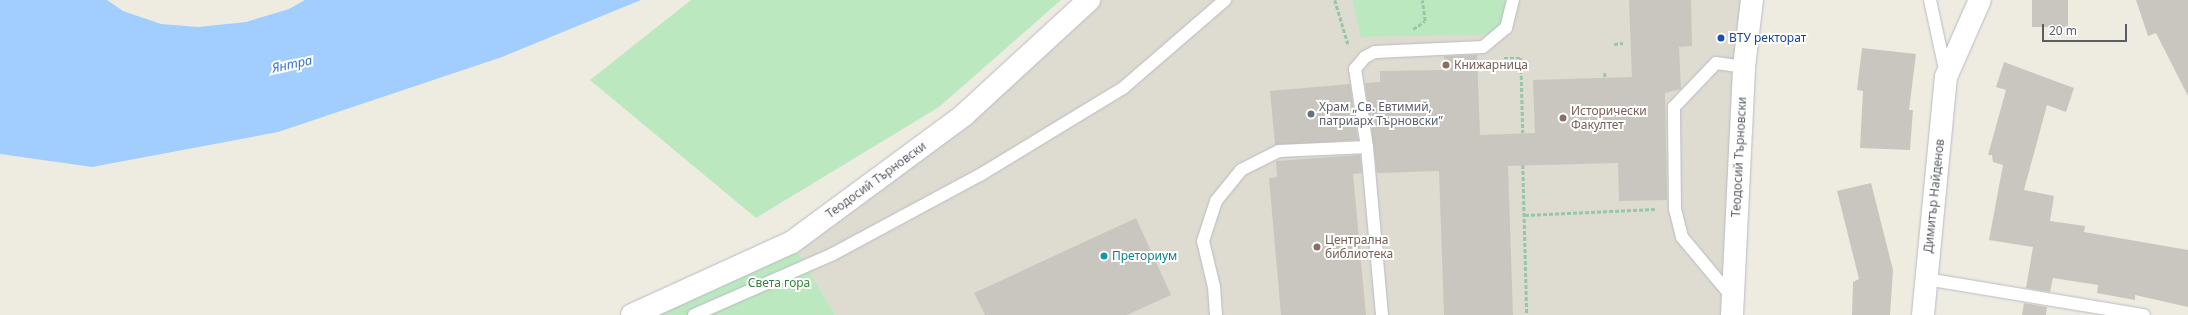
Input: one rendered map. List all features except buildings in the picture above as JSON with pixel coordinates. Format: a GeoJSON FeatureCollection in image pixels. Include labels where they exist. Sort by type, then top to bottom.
{"type":"FeatureCollection","features":[{"type":"Feature","properties":{"kind":"street","name":"Теодосий Търновски"},"geometry":{"type":"LineString","coordinates":[[632,315],[792,242],[964,115],[1089,0]]}},
{"type":"Feature","properties":{"kind":"street","name":"Теодосий Търновски"},"geometry":{"type":"LineString","coordinates":[[1732,306],[1744,67],[1752,0]]}},
{"type":"Feature","properties":{"kind":"street","name":"Димитър Найденов"},"geometry":{"type":"LineString","coordinates":[[1923,315],[1946,77],[1980,0]]}},
{"type":"Feature","properties":{"kind":"lane"},"geometry":{"type":"LineString","coordinates":[[694,315],[833,254],[980,175],[1124,88],[1225,0]]}},
{"type":"Feature","properties":{"kind":"lane"},"geometry":{"type":"LineString","coordinates":[[1382,315],[1367,147],[1355,69],[1365,57],[1375,52],[1483,47],[1506,28],[1513,0]]}},
{"type":"Feature","properties":{"kind":"lane","name":"Димитър Найденов"},"geometry":{"type":"LineString","coordinates":[[1930,0],[1946,77]]}},
{"type":"Feature","properties":{"kind":"lane"},"geometry":{"type":"LineString","coordinates":[[1732,306],[1682,237],[1675,208],[1674,107],[1716,63],[1744,67]]}},
{"type":"Feature","properties":{"kind":"lane"},"geometry":{"type":"LineString","coordinates":[[1215,314],[1214,287],[1203,241],[1216,201],[1241,170],[1279,151],[1367,147]]}},
{"type":"Feature","properties":{"kind":"lane"},"geometry":{"type":"LineString","coordinates":[[1926,279],[2144,315]]}},
{"type":"Feature","properties":{"kind":"path"},"geometry":{"type":"LineString","coordinates":[[1335,0],[1355,69]]}},
{"type":"Feature","properties":{"kind":"path"},"geometry":{"type":"LineString","coordinates":[[1614,44],[1624,43]]}},
{"type":"Feature","properties":{"kind":"path"},"geometry":{"type":"LineString","coordinates":[[1521,58],[1523,133]]}},
{"type":"Feature","properties":{"kind":"path"},"geometry":{"type":"LineString","coordinates":[[1606,73],[1606,78]]}},
{"type":"Feature","properties":{"kind":"path"},"geometry":{"type":"LineString","coordinates":[[1523,166],[1527,315]]}},
{"type":"Feature","properties":{"kind":"path"},"geometry":{"type":"LineString","coordinates":[[1525,215],[1675,208]]}},
{"type":"Feature","properties":{"kind":"shaded area"},"geometry":{"type":"Polygon","coordinates":[[[1089,0],[1752,0],[1732,315],[835,315],[792,242],[1089,0]]]}},
{"type":"Feature","properties":{"kind":"green space"},"geometry":{"type":"Polygon","coordinates":[[[691,0],[1061,0],[939,107],[756,218],[590,80],[691,0]]]}},
{"type":"Feature","properties":{"kind":"green space"},"geometry":{"type":"Polygon","coordinates":[[[1352,0],[1508,0],[1510,34],[1361,37],[1352,0]]]}},
{"type":"Feature","properties":{"kind":"green space","name":"Света гора"},"geometry":{"type":"Polygon","coordinates":[[[792,242],[835,315],[632,315],[792,242]]]}},
{"type":"Feature","properties":{"kind":"water","name":"Янтра"},"geometry":{"type":"Polygon","coordinates":[[[0,0],[107,0],[123,11],[161,24],[198,27],[246,22],[289,9],[305,0],[641,0],[502,57],[278,132],[92,167],[0,154],[0,0]]]}},
{"type":"Feature","properties":{"kind":"place","name":"ВТУ ректорат"},"geometry":{"type":"Point","coordinates":[1721,38]}},
{"type":"Feature","properties":{"kind":"place","name":"Книжарница"},"geometry":{"type":"Point","coordinates":[1446,65]}},
{"type":"Feature","properties":{"kind":"place","name":"Храм „Св. Евтимий, патриарх Търновски”"},"geometry":{"type":"Point","coordinates":[1311,114]}},
{"type":"Feature","properties":{"kind":"place","name":"Исторически Факултет"},"geometry":{"type":"Point","coordinates":[1563,118]}},
{"type":"Feature","properties":{"kind":"place","name":"Централна библиотека"},"geometry":{"type":"Point","coordinates":[1317,247]}},
{"type":"Feature","properties":{"kind":"place","name":"Преториум"},"geometry":{"type":"Point","coordinates":[1104,256]}}]}
